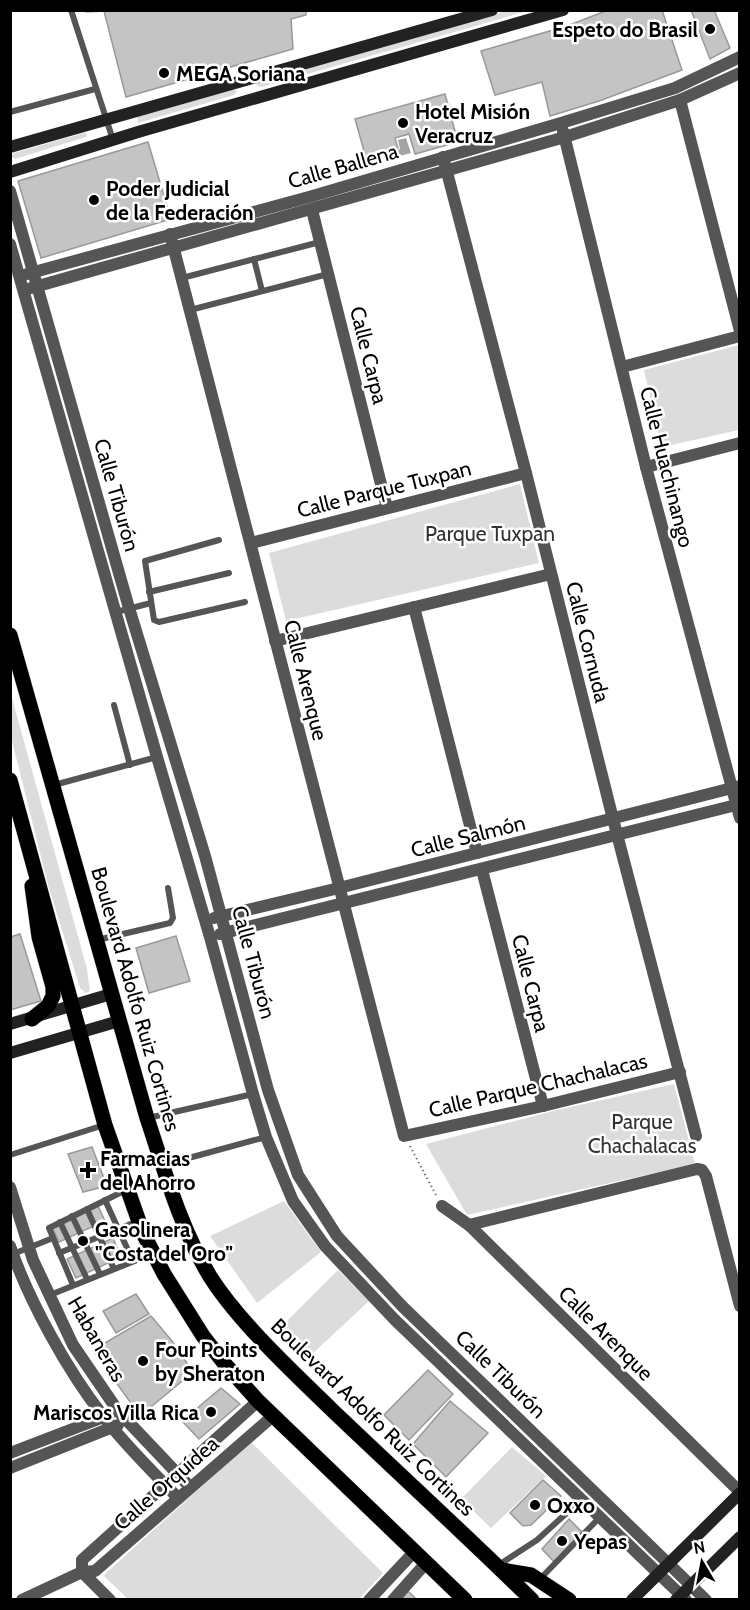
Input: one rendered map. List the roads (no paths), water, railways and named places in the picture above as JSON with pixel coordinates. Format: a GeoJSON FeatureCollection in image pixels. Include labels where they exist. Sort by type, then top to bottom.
{"type":"FeatureCollection","features":[{"type":"Feature","properties":{"kind":"main road"},"geometry":{"type":"LineString","coordinates":[[10,147],[492,10]]}},
{"type":"Feature","properties":{"kind":"main road"},"geometry":{"type":"LineString","coordinates":[[10,172],[112,140],[563,10]]}},
{"type":"Feature","properties":{"kind":"main road"},"geometry":{"type":"LineString","coordinates":[[241,82],[246,101]]}},
{"type":"Feature","properties":{"kind":"main road","name":"Boulevard Adolfo Ruiz Cortines"},"geometry":{"type":"LineString","coordinates":[[10,634],[147,1118],[162,1166],[194,1246],[211,1278],[232,1306],[308,1386],[532,1599]]}},
{"type":"Feature","properties":{"kind":"main road"},"geometry":{"type":"LineString","coordinates":[[10,780],[105,1125],[126,1190],[153,1253],[203,1336],[258,1401],[465,1599]]}},
{"type":"Feature","properties":{"kind":"main road"},"geometry":{"type":"LineString","coordinates":[[27,838],[39,937],[53,987],[53,996],[48,1006],[32,1019]]}},
{"type":"Feature","properties":{"kind":"main road"},"geometry":{"type":"LineString","coordinates":[[10,1024],[111,994]]}},
{"type":"Feature","properties":{"kind":"main road"},"geometry":{"type":"LineString","coordinates":[[10,1053],[119,1021]]}},
{"type":"Feature","properties":{"kind":"main road"},"geometry":{"type":"LineString","coordinates":[[632,1599],[740,1492]]}},
{"type":"Feature","properties":{"kind":"main road"},"geometry":{"type":"LineString","coordinates":[[681,1598],[690,1585],[740,1537]]}},
{"type":"Feature","properties":{"kind":"main road"},"geometry":{"type":"LineString","coordinates":[[499,1568],[524,1573],[569,1599]]}},
{"type":"Feature","properties":{"kind":"street","name":"Calle Ballena"},"geometry":{"type":"LineString","coordinates":[[20,276],[561,123],[675,88],[740,57]]}},
{"type":"Feature","properties":{"kind":"street","name":"Calle Ballena"},"geometry":{"type":"LineString","coordinates":[[25,291],[565,137],[680,100],[740,73]]}},
{"type":"Feature","properties":{"kind":"street"},"geometry":{"type":"LineString","coordinates":[[680,100],[740,331]]}},
{"type":"Feature","properties":{"kind":"street","name":"Calle Huachinango"},"geometry":{"type":"LineString","coordinates":[[561,123],[646,467],[735,787],[740,818]]}},
{"type":"Feature","properties":{"kind":"street","name":"Calle Cornuda"},"geometry":{"type":"LineString","coordinates":[[443,157],[696,1136]]}},
{"type":"Feature","properties":{"kind":"street","name":"Calle Tiburón"},"geometry":{"type":"LineString","coordinates":[[10,191],[129,608],[205,856],[268,1090],[292,1164],[331,1227],[402,1306],[706,1599]]}},
{"type":"Feature","properties":{"kind":"street","name":"Calle Carpa"},"geometry":{"type":"LineString","coordinates":[[312,210],[387,508]]}},
{"type":"Feature","properties":{"kind":"street","name":"Calle Arenque"},"geometry":{"type":"LineString","coordinates":[[170,234],[404,1136]]}},
{"type":"Feature","properties":{"kind":"street","name":"Calle Tiburón"},"geometry":{"type":"LineString","coordinates":[[10,244],[210,937],[253,1094],[266,1137],[293,1201],[325,1246],[395,1320],[582,1499],[681,1598]]}},
{"type":"Feature","properties":{"kind":"street"},"geometry":{"type":"LineString","coordinates":[[622,367],[740,336]]}},
{"type":"Feature","properties":{"kind":"street"},"geometry":{"type":"LineString","coordinates":[[60,420],[74,415]]}},
{"type":"Feature","properties":{"kind":"street"},"geometry":{"type":"LineString","coordinates":[[646,467],[740,443]]}},
{"type":"Feature","properties":{"kind":"street","name":"Calle Parque Tuxpan"},"geometry":{"type":"LineString","coordinates":[[251,543],[526,473]]}},
{"type":"Feature","properties":{"kind":"street"},"geometry":{"type":"LineString","coordinates":[[276,641],[551,574]]}},
{"type":"Feature","properties":{"kind":"street"},"geometry":{"type":"LineString","coordinates":[[414,607],[477,853]]}},
{"type":"Feature","properties":{"kind":"street","name":"Calle Salmón"},"geometry":{"type":"LineString","coordinates":[[205,920],[735,787]]}},
{"type":"Feature","properties":{"kind":"street","name":"Calle Salmón"},"geometry":{"type":"LineString","coordinates":[[210,937],[738,805]]}},
{"type":"Feature","properties":{"kind":"street","name":"Calle Carpa"},"geometry":{"type":"LineString","coordinates":[[482,870],[543,1106]]}},
{"type":"Feature","properties":{"kind":"street","name":"Calle Parque Chachalacas"},"geometry":{"type":"LineString","coordinates":[[404,1136],[543,1106],[680,1072]]}},
{"type":"Feature","properties":{"kind":"street"},"geometry":{"type":"LineString","coordinates":[[469,1225],[698,1169],[702,1170],[706,1176],[740,1306]]}},
{"type":"Feature","properties":{"kind":"street","name":"Habaneras"},"geometry":{"type":"LineString","coordinates":[[10,1187],[28,1248],[73,1345],[127,1422],[190,1487]]}},
{"type":"Feature","properties":{"kind":"street","name":"Calle Arenque"},"geometry":{"type":"LineString","coordinates":[[442,1206],[469,1225],[740,1492]]}},
{"type":"Feature","properties":{"kind":"street","name":"Habaneras"},"geometry":{"type":"LineString","coordinates":[[12,1250],[59,1350],[103,1417],[178,1498]]}},
{"type":"Feature","properties":{"kind":"street","name":"Calle Orquídea"},"geometry":{"type":"LineString","coordinates":[[82,1572],[82,1560],[258,1401]]}},
{"type":"Feature","properties":{"kind":"street"},"geometry":{"type":"LineString","coordinates":[[10,1453],[118,1411]]}},
{"type":"Feature","properties":{"kind":"street","name":"Calle Orquídea"},"geometry":{"type":"LineString","coordinates":[[21,1599],[82,1572],[95,1571],[273,1416]]}},
{"type":"Feature","properties":{"kind":"street"},"geometry":{"type":"LineString","coordinates":[[10,1468],[127,1422]]}},
{"type":"Feature","properties":{"kind":"street"},"geometry":{"type":"LineString","coordinates":[[369,1599],[414,1552]]}},
{"type":"Feature","properties":{"kind":"street"},"geometry":{"type":"LineString","coordinates":[[393,1599],[426,1563]]}},
{"type":"Feature","properties":{"kind":"street"},"geometry":{"type":"LineString","coordinates":[[82,1572],[110,1599]]}},
{"type":"Feature","properties":{"kind":"lane"},"geometry":{"type":"LineString","coordinates":[[71,10],[112,140]]}},
{"type":"Feature","properties":{"kind":"lane"},"geometry":{"type":"LineString","coordinates":[[10,112],[95,89]]}},
{"type":"Feature","properties":{"kind":"lane"},"geometry":{"type":"LineString","coordinates":[[182,278],[320,242]]}},
{"type":"Feature","properties":{"kind":"lane"},"geometry":{"type":"LineString","coordinates":[[254,259],[262,291]]}},
{"type":"Feature","properties":{"kind":"lane"},"geometry":{"type":"LineString","coordinates":[[190,310],[328,274]]}},
{"type":"Feature","properties":{"kind":"lane"},"geometry":{"type":"LineString","coordinates":[[219,540],[147,559],[144,565],[154,620],[159,622],[245,602]]}},
{"type":"Feature","properties":{"kind":"lane"},"geometry":{"type":"LineString","coordinates":[[149,592],[229,573]]}},
{"type":"Feature","properties":{"kind":"lane"},"geometry":{"type":"LineString","coordinates":[[116,612],[151,603]]}},
{"type":"Feature","properties":{"kind":"lane"},"geometry":{"type":"LineString","coordinates":[[114,705],[130,765]]}},
{"type":"Feature","properties":{"kind":"lane"},"geometry":{"type":"LineString","coordinates":[[53,785],[157,757]]}},
{"type":"Feature","properties":{"kind":"lane"},"geometry":{"type":"LineString","coordinates":[[96,940],[170,923],[173,918],[168,888]]}},
{"type":"Feature","properties":{"kind":"lane"},"geometry":{"type":"LineString","coordinates":[[147,1118],[253,1094]]}},
{"type":"Feature","properties":{"kind":"lane"},"geometry":{"type":"LineString","coordinates":[[10,1155],[105,1125]]}},
{"type":"Feature","properties":{"kind":"lane"},"geometry":{"type":"LineString","coordinates":[[162,1166],[266,1137]]}},
{"type":"Feature","properties":{"kind":"lane"},"geometry":{"type":"LineString","coordinates":[[73,1284],[49,1228],[126,1190]]}},
{"type":"Feature","properties":{"kind":"lane"},"geometry":{"type":"LineString","coordinates":[[105,1200],[134,1261]]}},
{"type":"Feature","properties":{"kind":"lane"},"geometry":{"type":"LineString","coordinates":[[87,1209],[114,1269]]}},
{"type":"Feature","properties":{"kind":"lane"},"geometry":{"type":"LineString","coordinates":[[72,1216],[100,1274]]}},
{"type":"Feature","properties":{"kind":"lane"},"geometry":{"type":"LineString","coordinates":[[59,1253],[138,1221]]}},
{"type":"Feature","properties":{"kind":"lane"},"geometry":{"type":"LineString","coordinates":[[60,1222],[87,1279]]}},
{"type":"Feature","properties":{"kind":"lane"},"geometry":{"type":"LineString","coordinates":[[12,1250],[28,1248],[53,1238]]}},
{"type":"Feature","properties":{"kind":"lane"},"geometry":{"type":"LineString","coordinates":[[50,1296],[73,1284],[153,1253]]}},
{"type":"Feature","properties":{"kind":"lane"},"geometry":{"type":"LineString","coordinates":[[499,1568],[537,1540],[582,1499]]}},
{"type":"Feature","properties":{"kind":"lane"},"geometry":{"type":"LineString","coordinates":[[539,1580],[600,1517]]}},
{"type":"Feature","properties":{"kind":"place","name":"Espeto do Brasil"},"geometry":{"type":"Point","coordinates":[710,29]}},
{"type":"Feature","properties":{"kind":"place","name":"MEGA Soriana"},"geometry":{"type":"Point","coordinates":[164,73]}},
{"type":"Feature","properties":{"kind":"place","name":"Hotel Misión Veracruz"},"geometry":{"type":"Point","coordinates":[403,123]}},
{"type":"Feature","properties":{"kind":"place","name":"Poder Judicial de la Federación"},"geometry":{"type":"Point","coordinates":[94,200]}},
{"type":"Feature","properties":{"kind":"place","name":"Farmacias del Ahorro"},"geometry":{"type":"Point","coordinates":[88,1170]}},
{"type":"Feature","properties":{"kind":"place","name":"Gasolinera \"Costa del Oro\""},"geometry":{"type":"Point","coordinates":[83,1241]}},
{"type":"Feature","properties":{"kind":"place","name":"Four Points by Sheraton"},"geometry":{"type":"Point","coordinates":[143,1361]}},
{"type":"Feature","properties":{"kind":"place","name":"Mariscos Villa Rica"},"geometry":{"type":"Point","coordinates":[211,1412]}},
{"type":"Feature","properties":{"kind":"place","name":"Oxxo"},"geometry":{"type":"Point","coordinates":[535,1505]}},
{"type":"Feature","properties":{"kind":"place","name":"Yepas"},"geometry":{"type":"Point","coordinates":[562,1541]}},
{"type":"Feature","properties":{"kind":"park label","name":"Parque Tuxpan"},"geometry":{"type":"Point","coordinates":[490,533]}},
{"type":"Feature","properties":{"kind":"park label","name":"Parque Chachalacas"},"geometry":{"type":"Point","coordinates":[642,1133]}}]}
